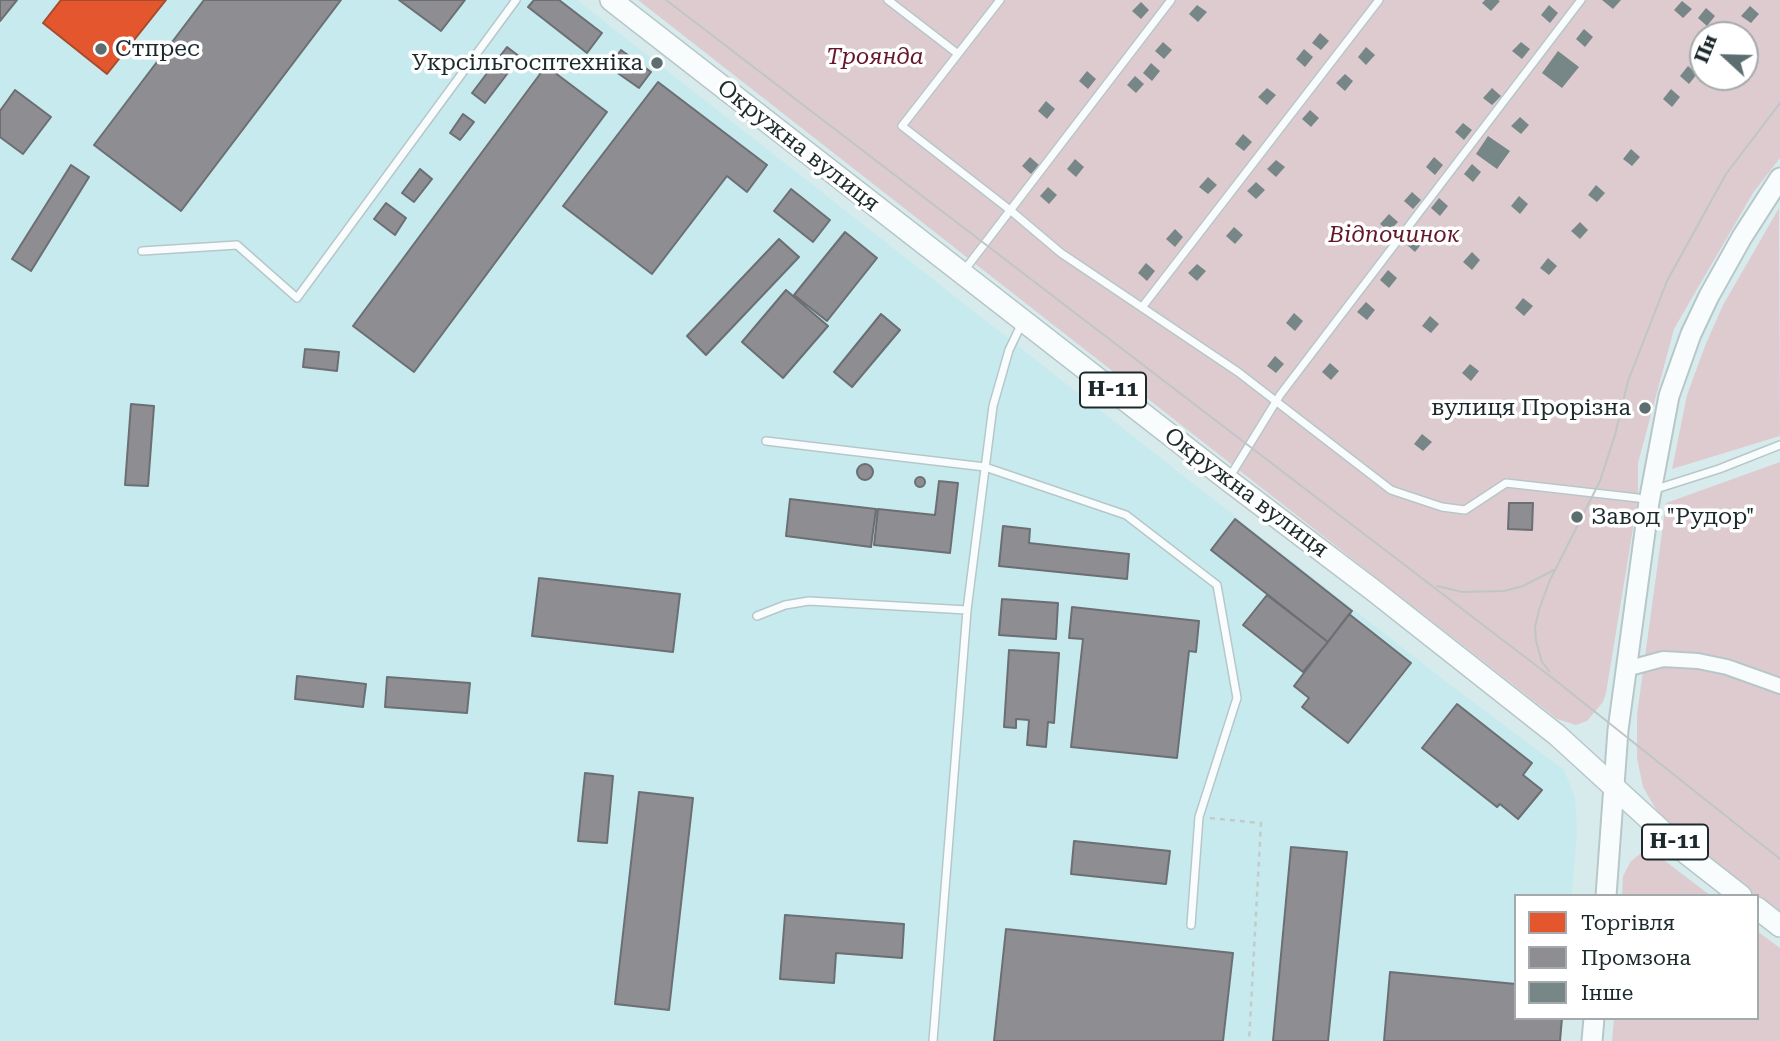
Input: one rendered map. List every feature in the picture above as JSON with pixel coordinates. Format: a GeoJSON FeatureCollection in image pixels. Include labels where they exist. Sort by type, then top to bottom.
{"type":"FeatureCollection","features":[{"type":"Feature","properties":{"kind":"main road","name":"Окружна вулиця"},"geometry":{"type":"LineString","coordinates":[[611,0],[1373,590],[1557,735],[1612,784]]}},
{"type":"Feature","properties":{"kind":"main road"},"geometry":{"type":"LineString","coordinates":[[1606,894],[1612,784],[1626,669],[1650,496],[1669,396],[1691,334],[1709,296],[1731,256],[1779,183]]}},
{"type":"Feature","properties":{"kind":"main road","name":"Н-11"},"geometry":{"type":"LineString","coordinates":[[1612,784],[1686,853],[1738,894]]}},
{"type":"Feature","properties":{"kind":"main road"},"geometry":{"type":"LineString","coordinates":[[1759,910],[1780,926]]}},
{"type":"Feature","properties":{"kind":"main road"},"geometry":{"type":"LineString","coordinates":[[1592,1041],[1594,1020]]}},
{"type":"Feature","properties":{"kind":"street"},"geometry":{"type":"LineString","coordinates":[[1626,669],[1663,659],[1698,661],[1727,667],[1780,686]]}},
{"type":"Feature","properties":{"kind":"lane"},"geometry":{"type":"LineString","coordinates":[[142,251],[237,245],[297,298],[516,0]]}},
{"type":"Feature","properties":{"kind":"lane"},"geometry":{"type":"LineString","coordinates":[[888,0],[958,54]]}},
{"type":"Feature","properties":{"kind":"lane"},"geometry":{"type":"LineString","coordinates":[[1000,0],[902,126],[1061,253],[1238,372],[1391,489],[1442,507],[1465,510],[1506,483],[1638,498],[1650,496],[1780,445]]}},
{"type":"Feature","properties":{"kind":"lane"},"geometry":{"type":"LineString","coordinates":[[962,274],[1171,0]]}},
{"type":"Feature","properties":{"kind":"lane"},"geometry":{"type":"LineString","coordinates":[[1143,306],[1379,0]]}},
{"type":"Feature","properties":{"kind":"lane"},"geometry":{"type":"LineString","coordinates":[[1228,480],[1275,402],[1581,0]]}},
{"type":"Feature","properties":{"kind":"lane"},"geometry":{"type":"LineString","coordinates":[[933,1041],[967,610],[993,406],[1009,350],[1023,321]]}},
{"type":"Feature","properties":{"kind":"lane"},"geometry":{"type":"LineString","coordinates":[[765,441],[985,467],[1126,515],[1217,586],[1237,698],[1199,817],[1191,925]]}},
{"type":"Feature","properties":{"kind":"lane"},"geometry":{"type":"LineString","coordinates":[[757,616],[785,605],[809,601],[967,610]]}},
{"type":"Feature","properties":{"kind":"path"},"geometry":{"type":"LineString","coordinates":[[1199,817],[1261,823],[1249,1041]]}},
{"type":"Feature","properties":{"kind":"shaded area"},"geometry":{"type":"Polygon","coordinates":[[[0,0],[577,0],[1440,677],[1564,770],[1575,797],[1577,830],[1572,894],[1514,894],[1514,1020],[1562,1020],[1560,1041],[0,1041],[0,0]]]}},
{"type":"Feature","properties":{"kind":"green space","name":"Відпочинок"},"geometry":{"type":"Polygon","coordinates":[[[638,0],[1780,0],[1780,158],[1753,193],[1674,329],[1638,463],[1638,498],[1606,693],[1603,702],[1587,721],[1576,725],[1557,719],[638,0]]]}},
{"type":"Feature","properties":{"kind":"green space"},"geometry":{"type":"Polygon","coordinates":[[[1779,208],[1780,436],[1672,469],[1687,395],[1705,346],[1723,305],[1779,208]]]}},
{"type":"Feature","properties":{"kind":"green space"},"geometry":{"type":"Polygon","coordinates":[[[1780,462],[1780,915],[1759,898],[1759,894],[1754,894],[1673,830],[1657,811],[1643,787],[1637,758],[1637,715],[1666,503],[1780,462]]]}},
{"type":"Feature","properties":{"kind":"green space"},"geometry":{"type":"Polygon","coordinates":[[[1649,851],[1660,857],[1708,894],[1622,894],[1623,876],[1631,861],[1649,851]]]}},
{"type":"Feature","properties":{"kind":"green space"},"geometry":{"type":"Polygon","coordinates":[[[1759,932],[1780,948],[1780,1041],[1612,1041],[1614,1020],[1759,1020],[1759,932]]]}},
{"type":"Feature","properties":{"kind":"building: Торгівля","name":"Стпрес"},"geometry":{"type":"Polygon","coordinates":[[[61,0],[166,0],[107,74],[43,23],[61,0]]]}},
{"type":"Feature","properties":{"kind":"building: Промзона"},"geometry":{"type":"Polygon","coordinates":[[[0,0],[17,0],[0,21],[0,0]]]}},
{"type":"Feature","properties":{"kind":"building: Промзона"},"geometry":{"type":"Polygon","coordinates":[[[204,0],[341,0],[181,211],[94,145],[204,0]]]}},
{"type":"Feature","properties":{"kind":"building: Промзона"},"geometry":{"type":"Polygon","coordinates":[[[399,0],[465,0],[441,31],[399,0]]]}},
{"type":"Feature","properties":{"kind":"building: Промзона"},"geometry":{"type":"Polygon","coordinates":[[[534,0],[559,0],[602,33],[587,53],[528,7],[534,0]]]}},
{"type":"Feature","properties":{"kind":"building: Промзона"},"geometry":{"type":"Polygon","coordinates":[[[507,47],[520,57],[485,103],[472,93],[507,47]]]}},
{"type":"Feature","properties":{"kind":"building: Промзона"},"geometry":{"type":"Polygon","coordinates":[[[621,50],[651,72],[639,88],[609,67],[621,50]]]}},
{"type":"Feature","properties":{"kind":"building: Промзона"},"geometry":{"type":"Polygon","coordinates":[[[546,66],[607,112],[414,372],[353,326],[546,66]]]}},
{"type":"Feature","properties":{"kind":"building: Промзона"},"geometry":{"type":"Polygon","coordinates":[[[658,82],[767,165],[747,192],[727,176],[652,274],[563,206],[658,82]]]}},
{"type":"Feature","properties":{"kind":"building: Промзона"},"geometry":{"type":"Polygon","coordinates":[[[15,90],[51,117],[23,154],[0,137],[0,111],[15,90]]]}},
{"type":"Feature","properties":{"kind":"building: Промзона"},"geometry":{"type":"Polygon","coordinates":[[[463,114],[474,122],[460,140],[450,133],[463,114]]]}},
{"type":"Feature","properties":{"kind":"building: Промзона"},"geometry":{"type":"Polygon","coordinates":[[[71,165],[89,177],[31,271],[12,259],[71,165]]]}},
{"type":"Feature","properties":{"kind":"building: Промзона"},"geometry":{"type":"Polygon","coordinates":[[[420,169],[432,179],[414,202],[402,193],[420,169]]]}},
{"type":"Feature","properties":{"kind":"building: Промзона"},"geometry":{"type":"Polygon","coordinates":[[[791,189],[830,220],[813,242],[774,211],[791,189]]]}},
{"type":"Feature","properties":{"kind":"building: Промзона"},"geometry":{"type":"Polygon","coordinates":[[[386,203],[406,218],[395,235],[374,219],[386,203]]]}},
{"type":"Feature","properties":{"kind":"building: Промзона"},"geometry":{"type":"Polygon","coordinates":[[[845,232],[877,258],[827,321],[794,295],[845,232]]]}},
{"type":"Feature","properties":{"kind":"building: Промзона"},"geometry":{"type":"Polygon","coordinates":[[[779,239],[799,257],[706,355],[687,336],[779,239]]]}},
{"type":"Feature","properties":{"kind":"building: Промзона"},"geometry":{"type":"Polygon","coordinates":[[[786,290],[828,326],[783,378],[742,342],[786,290]]]}},
{"type":"Feature","properties":{"kind":"building: Промзона"},"geometry":{"type":"Polygon","coordinates":[[[881,314],[900,330],[852,387],[834,372],[881,314]]]}},
{"type":"Feature","properties":{"kind":"building: Промзона"},"geometry":{"type":"Polygon","coordinates":[[[305,349],[339,352],[337,371],[303,367],[305,349]]]}},
{"type":"Feature","properties":{"kind":"building: Промзона"},"geometry":{"type":"Polygon","coordinates":[[[131,404],[154,406],[148,486],[125,485],[131,404]]]}},
{"type":"Feature","properties":{"kind":"building: Промзона"},"geometry":{"type":"Polygon","coordinates":[[[865,464],[873,472],[865,480],[857,472],[865,464]]]}},
{"type":"Feature","properties":{"kind":"building: Промзона"},"geometry":{"type":"Polygon","coordinates":[[[920,477],[925,482],[920,487],[915,482],[920,477]]]}},
{"type":"Feature","properties":{"kind":"building: Промзона"},"geometry":{"type":"Polygon","coordinates":[[[939,481],[958,483],[950,553],[874,545],[878,509],[935,515],[939,481]]]}},
{"type":"Feature","properties":{"kind":"building: Промзона"},"geometry":{"type":"Polygon","coordinates":[[[790,499],[876,509],[871,547],[786,536],[790,499]]]}},
{"type":"Feature","properties":{"kind":"building: Промзона"},"geometry":{"type":"Polygon","coordinates":[[[1509,503],[1533,503],[1532,530],[1508,529],[1509,503]]]}},
{"type":"Feature","properties":{"kind":"building: Промзона"},"geometry":{"type":"Polygon","coordinates":[[[1235,519],[1352,611],[1328,642],[1211,550],[1235,519]]]}},
{"type":"Feature","properties":{"kind":"building: Промзона"},"geometry":{"type":"Polygon","coordinates":[[[1003,526],[1030,529],[1029,543],[1129,554],[1127,579],[999,566],[1003,526]]]}},
{"type":"Feature","properties":{"kind":"building: Промзона"},"geometry":{"type":"Polygon","coordinates":[[[539,578],[680,594],[673,652],[532,636],[539,578]]]}},
{"type":"Feature","properties":{"kind":"building: Промзона"},"geometry":{"type":"Polygon","coordinates":[[[1267,595],[1328,642],[1303,672],[1243,625],[1267,595]]]}},
{"type":"Feature","properties":{"kind":"building: Промзона"},"geometry":{"type":"Polygon","coordinates":[[[1002,599],[1058,603],[1056,639],[999,635],[1002,599]]]}},
{"type":"Feature","properties":{"kind":"building: Промзона"},"geometry":{"type":"Polygon","coordinates":[[[1072,607],[1199,621],[1196,652],[1189,651],[1177,758],[1071,747],[1083,639],[1069,638],[1072,607]]]}},
{"type":"Feature","properties":{"kind":"building: Промзона"},"geometry":{"type":"Polygon","coordinates":[[[1349,614],[1411,663],[1348,743],[1302,707],[1309,698],[1294,686],[1349,614]]]}},
{"type":"Feature","properties":{"kind":"building: Промзона"},"geometry":{"type":"Polygon","coordinates":[[[1009,650],[1059,653],[1054,723],[1048,722],[1046,747],[1027,745],[1029,720],[1016,719],[1016,728],[1004,727],[1009,650]]]}},
{"type":"Feature","properties":{"kind":"building: Промзона"},"geometry":{"type":"Polygon","coordinates":[[[297,676],[366,684],[363,707],[295,699],[297,676]]]}},
{"type":"Feature","properties":{"kind":"building: Промзона"},"geometry":{"type":"Polygon","coordinates":[[[387,677],[470,683],[467,713],[385,707],[387,677]]]}},
{"type":"Feature","properties":{"kind":"building: Промзона"},"geometry":{"type":"Polygon","coordinates":[[[1457,704],[1532,763],[1523,775],[1542,790],[1518,819],[1500,804],[1497,807],[1422,748],[1457,704]]]}},
{"type":"Feature","properties":{"kind":"building: Промзона"},"geometry":{"type":"Polygon","coordinates":[[[585,773],[613,776],[607,843],[578,841],[585,773]]]}},
{"type":"Feature","properties":{"kind":"building: Промзона"},"geometry":{"type":"Polygon","coordinates":[[[639,792],[693,798],[669,1010],[615,1004],[639,792]]]}},
{"type":"Feature","properties":{"kind":"building: Промзона"},"geometry":{"type":"Polygon","coordinates":[[[1074,841],[1170,851],[1166,884],[1071,874],[1074,841]]]}},
{"type":"Feature","properties":{"kind":"building: Промзона"},"geometry":{"type":"Polygon","coordinates":[[[1291,847],[1347,852],[1328,1041],[1273,1041],[1291,847]]]}},
{"type":"Feature","properties":{"kind":"building: Промзона"},"geometry":{"type":"Polygon","coordinates":[[[785,915],[904,924],[902,958],[836,953],[834,983],[780,979],[785,915]]]}},
{"type":"Feature","properties":{"kind":"building: Промзона"},"geometry":{"type":"Polygon","coordinates":[[[1006,929],[1233,953],[1223,1041],[994,1041],[1006,929]]]}},
{"type":"Feature","properties":{"kind":"building: Промзона"},"geometry":{"type":"Polygon","coordinates":[[[1390,972],[1514,984],[1514,1020],[1562,1020],[1560,1041],[1384,1041],[1390,972]]]}},
{"type":"Feature","properties":{"kind":"building: Інше"},"geometry":{"type":"Polygon","coordinates":[[[1485,0],[1500,1],[1491,11],[1482,3],[1485,0]]]}},
{"type":"Feature","properties":{"kind":"building: Інше"},"geometry":{"type":"Polygon","coordinates":[[[1602,0],[1621,0],[1613,9],[1602,0]]]}},
{"type":"Feature","properties":{"kind":"building: Інше"},"geometry":{"type":"Polygon","coordinates":[[[1682,1],[1692,9],[1683,18],[1674,10],[1682,1]]]}},
{"type":"Feature","properties":{"kind":"building: Інше"},"geometry":{"type":"Polygon","coordinates":[[[1141,2],[1149,10],[1141,19],[1132,11],[1141,2]]]}},
{"type":"Feature","properties":{"kind":"building: Інше"},"geometry":{"type":"Polygon","coordinates":[[[1197,5],[1207,12],[1198,22],[1189,14],[1197,5]]]}},
{"type":"Feature","properties":{"kind":"building: Інше"},"geometry":{"type":"Polygon","coordinates":[[[1549,5],[1558,13],[1550,23],[1541,15],[1549,5]]]}},
{"type":"Feature","properties":{"kind":"building: Інше"},"geometry":{"type":"Polygon","coordinates":[[[1750,6],[1759,14],[1753,21],[1741,16],[1750,6]]]}},
{"type":"Feature","properties":{"kind":"building: Інше"},"geometry":{"type":"Polygon","coordinates":[[[1706,8],[1715,16],[1711,21],[1701,21],[1698,18],[1706,8]]]}},
{"type":"Feature","properties":{"kind":"building: Інше"},"geometry":{"type":"Polygon","coordinates":[[[1584,29],[1593,37],[1585,47],[1576,39],[1584,29]]]}},
{"type":"Feature","properties":{"kind":"building: Інше"},"geometry":{"type":"Polygon","coordinates":[[[1320,33],[1329,41],[1321,50],[1312,43],[1320,33]]]}},
{"type":"Feature","properties":{"kind":"building: Інше"},"geometry":{"type":"Polygon","coordinates":[[[1163,42],[1172,50],[1164,59],[1155,51],[1163,42]]]}},
{"type":"Feature","properties":{"kind":"building: Інше"},"geometry":{"type":"Polygon","coordinates":[[[1521,42],[1530,49],[1522,59],[1512,51],[1521,42]]]}},
{"type":"Feature","properties":{"kind":"building: Інше"},"geometry":{"type":"Polygon","coordinates":[[[1366,47],[1375,55],[1366,65],[1358,57],[1366,47]]]}},
{"type":"Feature","properties":{"kind":"building: Інше"},"geometry":{"type":"Polygon","coordinates":[[[1304,49],[1313,57],[1305,67],[1296,59],[1304,49]]]}},
{"type":"Feature","properties":{"kind":"building: Інше"},"geometry":{"type":"Polygon","coordinates":[[[1558,51],[1579,67],[1562,88],[1542,73],[1558,51]]]}},
{"type":"Feature","properties":{"kind":"building: Інше"},"geometry":{"type":"Polygon","coordinates":[[[1151,63],[1160,71],[1152,81],[1143,73],[1151,63]]]}},
{"type":"Feature","properties":{"kind":"building: Інше"},"geometry":{"type":"Polygon","coordinates":[[[1688,66],[1689,67],[1689,84],[1680,76],[1688,66]]]}},
{"type":"Feature","properties":{"kind":"building: Інше"},"geometry":{"type":"Polygon","coordinates":[[[1087,71],[1096,79],[1088,89],[1079,81],[1087,71]]]}},
{"type":"Feature","properties":{"kind":"building: Інше"},"geometry":{"type":"Polygon","coordinates":[[[1345,74],[1353,81],[1345,91],[1336,83],[1345,74]]]}},
{"type":"Feature","properties":{"kind":"building: Інше"},"geometry":{"type":"Polygon","coordinates":[[[1135,76],[1144,84],[1136,93],[1127,85],[1135,76]]]}},
{"type":"Feature","properties":{"kind":"building: Інше"},"geometry":{"type":"Polygon","coordinates":[[[1267,88],[1276,95],[1267,105],[1258,97],[1267,88]]]}},
{"type":"Feature","properties":{"kind":"building: Інше"},"geometry":{"type":"Polygon","coordinates":[[[1492,88],[1501,96],[1492,105],[1483,98],[1492,88]]]}},
{"type":"Feature","properties":{"kind":"building: Інше"},"geometry":{"type":"Polygon","coordinates":[[[1671,89],[1680,97],[1672,107],[1663,99],[1671,89]]]}},
{"type":"Feature","properties":{"kind":"building: Інше"},"geometry":{"type":"Polygon","coordinates":[[[1046,101],[1055,109],[1047,119],[1038,111],[1046,101]]]}},
{"type":"Feature","properties":{"kind":"building: Інше"},"geometry":{"type":"Polygon","coordinates":[[[1310,110],[1319,118],[1311,127],[1302,119],[1310,110]]]}},
{"type":"Feature","properties":{"kind":"building: Інше"},"geometry":{"type":"Polygon","coordinates":[[[1520,117],[1529,125],[1521,134],[1511,126],[1520,117]]]}},
{"type":"Feature","properties":{"kind":"building: Інше"},"geometry":{"type":"Polygon","coordinates":[[[1463,123],[1472,130],[1464,140],[1455,132],[1463,123]]]}},
{"type":"Feature","properties":{"kind":"building: Інше"},"geometry":{"type":"Polygon","coordinates":[[[1243,134],[1252,142],[1244,151],[1235,144],[1243,134]]]}},
{"type":"Feature","properties":{"kind":"building: Інше"},"geometry":{"type":"Polygon","coordinates":[[[1488,136],[1510,151],[1497,169],[1476,154],[1488,136]]]}},
{"type":"Feature","properties":{"kind":"building: Інше"},"geometry":{"type":"Polygon","coordinates":[[[1631,149],[1640,157],[1632,166],[1623,159],[1631,149]]]}},
{"type":"Feature","properties":{"kind":"building: Інше"},"geometry":{"type":"Polygon","coordinates":[[[1030,157],[1039,165],[1031,174],[1022,166],[1030,157]]]}},
{"type":"Feature","properties":{"kind":"building: Інше"},"geometry":{"type":"Polygon","coordinates":[[[1434,157],[1443,165],[1435,175],[1426,167],[1434,157]]]}},
{"type":"Feature","properties":{"kind":"building: Інше"},"geometry":{"type":"Polygon","coordinates":[[[1075,159],[1084,167],[1076,177],[1067,169],[1075,159]]]}},
{"type":"Feature","properties":{"kind":"building: Інше"},"geometry":{"type":"Polygon","coordinates":[[[1276,160],[1285,167],[1276,177],[1267,169],[1276,160]]]}},
{"type":"Feature","properties":{"kind":"building: Інше"},"geometry":{"type":"Polygon","coordinates":[[[1472,164],[1481,172],[1473,182],[1464,174],[1472,164]]]}},
{"type":"Feature","properties":{"kind":"building: Інше"},"geometry":{"type":"Polygon","coordinates":[[[1208,177],[1217,185],[1208,194],[1199,187],[1208,177]]]}},
{"type":"Feature","properties":{"kind":"building: Інше"},"geometry":{"type":"Polygon","coordinates":[[[1256,182],[1265,190],[1256,199],[1247,191],[1256,182]]]}},
{"type":"Feature","properties":{"kind":"building: Інше"},"geometry":{"type":"Polygon","coordinates":[[[1596,185],[1605,193],[1597,202],[1588,195],[1596,185]]]}},
{"type":"Feature","properties":{"kind":"building: Інше"},"geometry":{"type":"Polygon","coordinates":[[[1048,187],[1057,195],[1049,204],[1040,196],[1048,187]]]}},
{"type":"Feature","properties":{"kind":"building: Інше"},"geometry":{"type":"Polygon","coordinates":[[[1412,192],[1421,200],[1413,209],[1404,201],[1412,192]]]}},
{"type":"Feature","properties":{"kind":"building: Інше"},"geometry":{"type":"Polygon","coordinates":[[[1519,196],[1528,204],[1520,214],[1511,206],[1519,196]]]}},
{"type":"Feature","properties":{"kind":"building: Інше"},"geometry":{"type":"Polygon","coordinates":[[[1439,198],[1448,206],[1440,216],[1431,208],[1439,198]]]}},
{"type":"Feature","properties":{"kind":"building: Інше"},"geometry":{"type":"Polygon","coordinates":[[[1389,214],[1398,222],[1389,231],[1380,224],[1389,214]]]}},
{"type":"Feature","properties":{"kind":"building: Інше"},"geometry":{"type":"Polygon","coordinates":[[[1580,222],[1588,230],[1580,239],[1571,231],[1580,222]]]}},
{"type":"Feature","properties":{"kind":"building: Інше"},"geometry":{"type":"Polygon","coordinates":[[[1234,227],[1243,235],[1235,244],[1226,236],[1234,227]]]}},
{"type":"Feature","properties":{"kind":"building: Інше"},"geometry":{"type":"Polygon","coordinates":[[[1175,229],[1183,237],[1175,247],[1166,239],[1175,229]]]}},
{"type":"Feature","properties":{"kind":"building: Інше"},"geometry":{"type":"Polygon","coordinates":[[[1414,235],[1423,242],[1415,252],[1406,244],[1414,235]]]}},
{"type":"Feature","properties":{"kind":"building: Інше"},"geometry":{"type":"Polygon","coordinates":[[[1472,252],[1480,260],[1472,270],[1463,262],[1472,252]]]}},
{"type":"Feature","properties":{"kind":"building: Інше"},"geometry":{"type":"Polygon","coordinates":[[[1548,258],[1557,266],[1549,275],[1540,268],[1548,258]]]}},
{"type":"Feature","properties":{"kind":"building: Інше"},"geometry":{"type":"Polygon","coordinates":[[[1146,263],[1155,271],[1147,281],[1138,273],[1146,263]]]}},
{"type":"Feature","properties":{"kind":"building: Інше"},"geometry":{"type":"Polygon","coordinates":[[[1197,264],[1206,271],[1197,281],[1188,273],[1197,264]]]}},
{"type":"Feature","properties":{"kind":"building: Інше"},"geometry":{"type":"Polygon","coordinates":[[[1388,270],[1397,278],[1389,288],[1380,280],[1388,270]]]}},
{"type":"Feature","properties":{"kind":"building: Інше"},"geometry":{"type":"Polygon","coordinates":[[[1523,298],[1533,306],[1524,316],[1515,308],[1523,298]]]}},
{"type":"Feature","properties":{"kind":"building: Інше"},"geometry":{"type":"Polygon","coordinates":[[[1366,302],[1375,310],[1367,320],[1357,312],[1366,302]]]}},
{"type":"Feature","properties":{"kind":"building: Інше"},"geometry":{"type":"Polygon","coordinates":[[[1294,313],[1303,321],[1295,331],[1286,323],[1294,313]]]}},
{"type":"Feature","properties":{"kind":"building: Інше"},"geometry":{"type":"Polygon","coordinates":[[[1430,316],[1439,324],[1431,333],[1422,326],[1430,316]]]}},
{"type":"Feature","properties":{"kind":"building: Інше"},"geometry":{"type":"Polygon","coordinates":[[[1275,356],[1284,364],[1276,373],[1267,366],[1275,356]]]}},
{"type":"Feature","properties":{"kind":"building: Інше"},"geometry":{"type":"Polygon","coordinates":[[[1330,363],[1339,371],[1331,380],[1322,372],[1330,363]]]}},
{"type":"Feature","properties":{"kind":"building: Інше"},"geometry":{"type":"Polygon","coordinates":[[[1470,364],[1479,371],[1471,381],[1462,373],[1470,364]]]}},
{"type":"Feature","properties":{"kind":"building: Інше"},"geometry":{"type":"Polygon","coordinates":[[[1422,434],[1432,442],[1423,451],[1414,444],[1422,434]]]}},
{"type":"Feature","properties":{"kind":"tram line"},"geometry":{"type":"LineString","coordinates":[[666,0],[1555,680],[1780,859]]}},
{"type":"Feature","properties":{"kind":"tram line"},"geometry":{"type":"LineString","coordinates":[[1549,671],[1542,662],[1536,641],[1535,627],[1539,610],[1549,582],[1600,481],[1628,381],[1667,281],[1726,174],[1780,103]]}},
{"type":"Feature","properties":{"kind":"tram line"},"geometry":{"type":"LineString","coordinates":[[1437,586],[1462,592],[1504,591],[1523,586],[1554,570]]}},
{"type":"Feature","properties":{"kind":"place","name":"Стпрес"},"geometry":{"type":"Point","coordinates":[101,49]}},
{"type":"Feature","properties":{"kind":"place","name":"Укрсільгосптехніка"},"geometry":{"type":"Point","coordinates":[657,63]}},
{"type":"Feature","properties":{"kind":"place","name":"вулиця Прорізна"},"geometry":{"type":"Point","coordinates":[1645,408]}},
{"type":"Feature","properties":{"kind":"place","name":"Завод \"Рудор\""},"geometry":{"type":"Point","coordinates":[1577,517]}},
{"type":"Feature","properties":{"kind":"park label","name":"Троянда"},"geometry":{"type":"Point","coordinates":[875,57]}}]}
